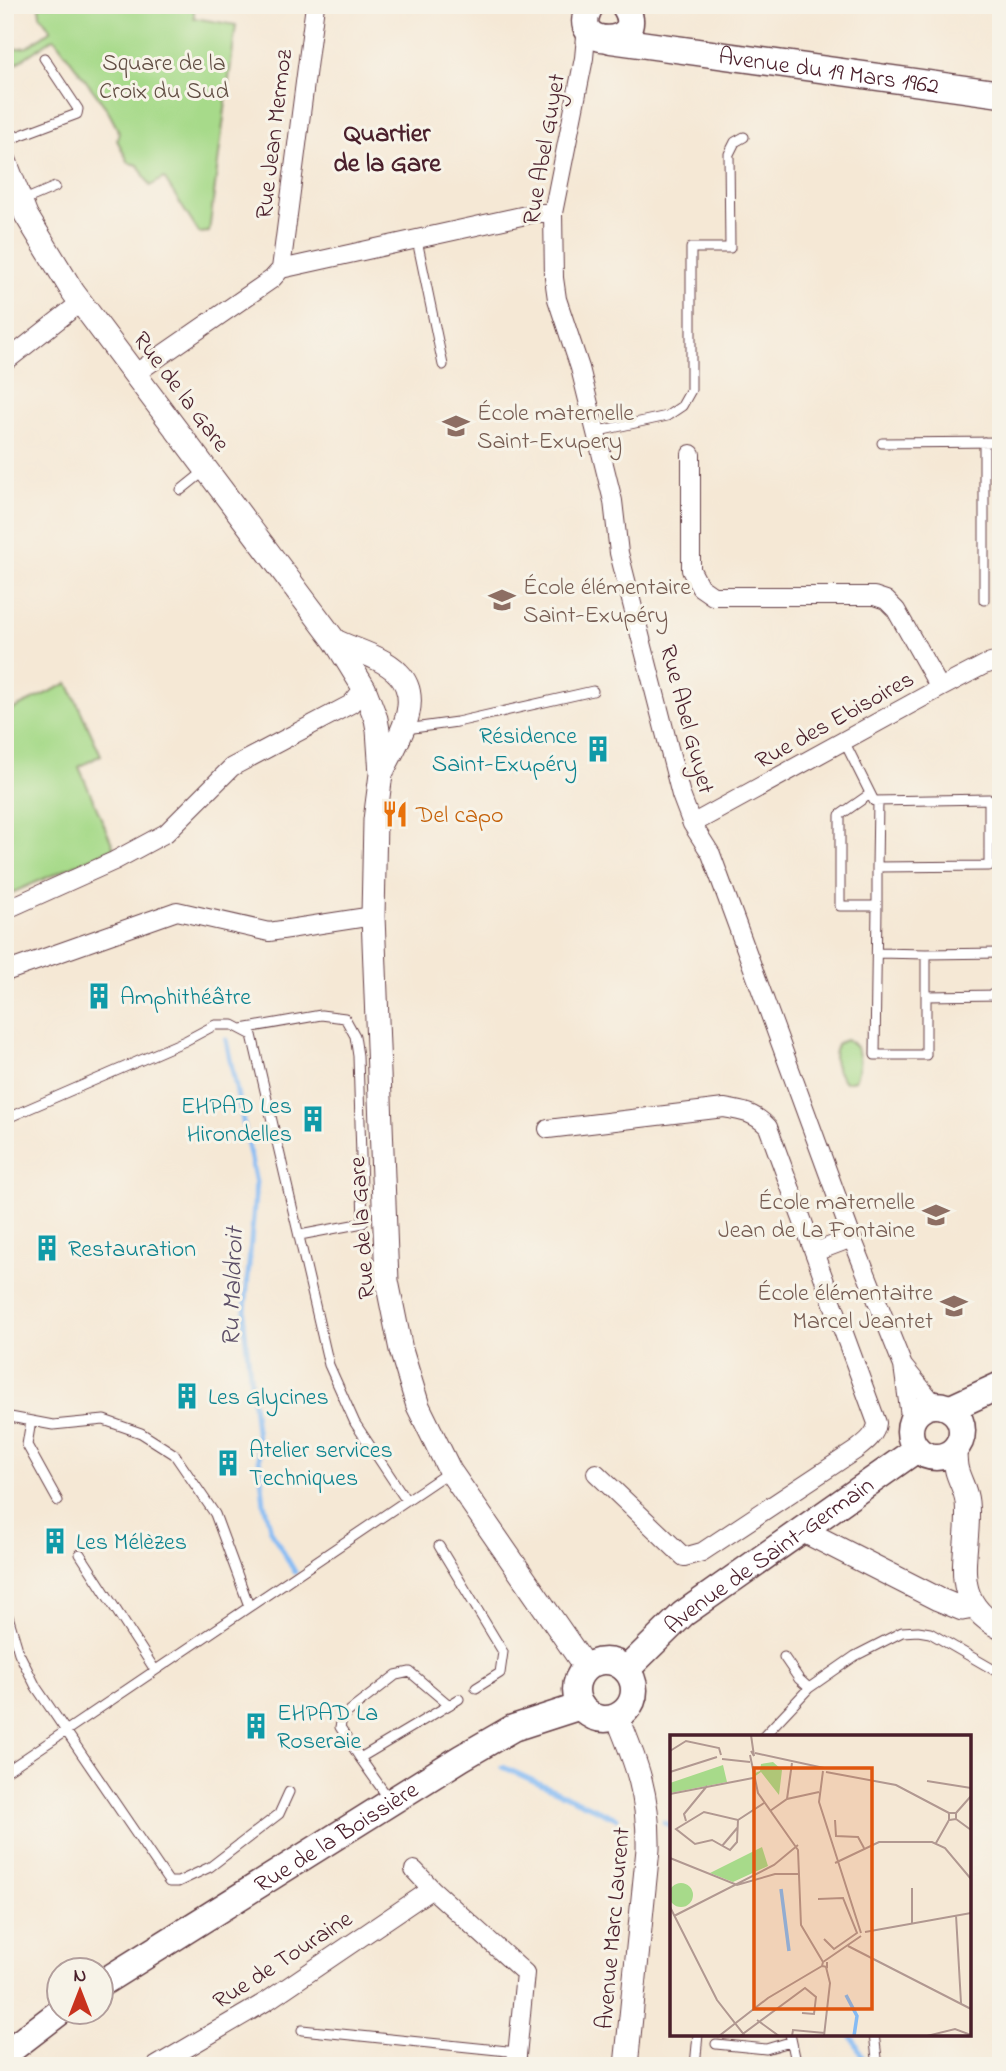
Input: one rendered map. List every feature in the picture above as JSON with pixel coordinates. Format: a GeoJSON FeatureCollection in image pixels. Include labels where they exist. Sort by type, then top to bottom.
{"type":"FeatureCollection","features":[{"type":"Feature","properties":{"kind":"main road"},"geometry":{"type":"LineString","coordinates":[[599,28],[623,34],[627,29],[626,10]]}},
{"type":"Feature","properties":{"kind":"main road"},"geometry":{"type":"LineString","coordinates":[[626,10],[658,45]]}},
{"type":"Feature","properties":{"kind":"main road","name":"Avenue du 19 Mars 1962"},"geometry":{"type":"LineString","coordinates":[[599,28],[658,45],[1001,94]]}},
{"type":"Feature","properties":{"kind":"main road","name":"Avenue de Saint-Germain"},"geometry":{"type":"LineString","coordinates":[[945,1438],[1001,1385]]}},
{"type":"Feature","properties":{"kind":"main road","name":"Avenue de Saint-Germain"},"geometry":{"type":"LineString","coordinates":[[626,1670],[683,1614],[802,1530],[945,1438],[1001,1396]]}},
{"type":"Feature","properties":{"kind":"main road"},"geometry":{"type":"LineString","coordinates":[[911,1423],[910,1437],[945,1438]]}},
{"type":"Feature","properties":{"kind":"main road"},"geometry":{"type":"LineString","coordinates":[[602,1661],[619,1665],[626,1670],[633,1686],[633,1695],[624,1711],[609,1718],[593,1716],[581,1706],[576,1687],[578,1678],[586,1668],[602,1661]]}},
{"type":"Feature","properties":{"kind":"main road","name":"Rue de la Boissière"},"geometry":{"type":"LineString","coordinates":[[116,1974],[390,1801],[513,1728],[581,1706]]}},
{"type":"Feature","properties":{"kind":"main road"},"geometry":{"type":"LineString","coordinates":[[5,2054],[46,2023]]}},
{"type":"Feature","properties":{"kind":"street","name":"Rue Jean Mermoz"},"geometry":{"type":"LineString","coordinates":[[281,269],[315,5]]}},
{"type":"Feature","properties":{"kind":"street","name":"Rue Abel Guyet"},"geometry":{"type":"LineString","coordinates":[[599,28],[584,58],[554,213],[552,244],[556,299],[580,368],[613,501],[619,553],[681,795],[692,824],[710,854],[852,1238],[903,1366],[945,1438]]}},
{"type":"Feature","properties":{"kind":"street","name":"Rue de la Gare"},"geometry":{"type":"LineString","coordinates":[[5,161],[20,202],[41,242],[81,302],[335,642],[364,688],[378,730],[381,774],[374,827],[373,916],[387,1281],[401,1350],[418,1406],[450,1471],[586,1668]]}},
{"type":"Feature","properties":{"kind":"street"},"geometry":{"type":"LineString","coordinates":[[136,373],[272,279],[281,269],[536,213],[554,213]]}},
{"type":"Feature","properties":{"kind":"street"},"geometry":{"type":"LineString","coordinates":[[5,362],[81,302]]}},
{"type":"Feature","properties":{"kind":"street"},"geometry":{"type":"LineString","coordinates":[[691,454],[691,570],[700,587],[713,596],[874,596],[886,600],[896,610],[940,688]]}},
{"type":"Feature","properties":{"kind":"street","name":"Rue de la Gare"},"geometry":{"type":"LineString","coordinates":[[335,642],[397,671],[405,683],[409,698],[408,715],[381,774]]}},
{"type":"Feature","properties":{"kind":"street"},"geometry":{"type":"LineString","coordinates":[[5,910],[114,861],[166,833],[232,767],[351,704],[364,688],[375,659]]}},
{"type":"Feature","properties":{"kind":"street","name":"Rue des Ebisoires"},"geometry":{"type":"LineString","coordinates":[[692,824],[940,688],[984,665],[1001,660]]}},
{"type":"Feature","properties":{"kind":"street"},"geometry":{"type":"LineString","coordinates":[[378,730],[393,732],[402,729]]}},
{"type":"Feature","properties":{"kind":"street"},"geometry":{"type":"LineString","coordinates":[[5,972],[177,911],[269,932],[373,916]]}},
{"type":"Feature","properties":{"kind":"street"},"geometry":{"type":"LineString","coordinates":[[548,1129],[724,1108],[758,1116],[768,1127],[877,1423],[868,1441],[702,1552],[684,1557],[596,1472]]}},
{"type":"Feature","properties":{"kind":"street"},"geometry":{"type":"LineString","coordinates":[[815,1252],[852,1238]]}},
{"type":"Feature","properties":{"kind":"street","name":"Rue Abel Guyet"},"geometry":{"type":"LineString","coordinates":[[903,1366],[911,1423]]}},
{"type":"Feature","properties":{"kind":"street"},"geometry":{"type":"LineString","coordinates":[[945,1438],[964,1486],[967,1504],[962,1576],[973,1607],[1001,1628]]}},
{"type":"Feature","properties":{"kind":"street"},"geometry":{"type":"LineString","coordinates":[[802,1530],[938,1599],[962,1609],[973,1607]]}},
{"type":"Feature","properties":{"kind":"street","name":"Avenue Marc Laurent"},"geometry":{"type":"LineString","coordinates":[[617,1716],[641,1782],[648,1817],[644,1898],[626,2066]]}},
{"type":"Feature","properties":{"kind":"street"},"geometry":{"type":"LineString","coordinates":[[414,1870],[525,1973],[516,2059]]}},
{"type":"Feature","properties":{"kind":"street","name":"Rue de Touraine"},"geometry":{"type":"LineString","coordinates":[[156,2066],[267,2001],[432,1889]]}},
{"type":"Feature","properties":{"kind":"lane"},"geometry":{"type":"LineString","coordinates":[[5,141],[76,114],[78,109],[44,58]]}},
{"type":"Feature","properties":{"kind":"lane"},"geometry":{"type":"LineString","coordinates":[[594,432],[667,416],[682,407],[691,390],[691,248],[730,248],[729,155],[735,142],[744,138]]}},
{"type":"Feature","properties":{"kind":"lane"},"geometry":{"type":"LineString","coordinates":[[20,202],[55,187]]}},
{"type":"Feature","properties":{"kind":"lane"},"geometry":{"type":"LineString","coordinates":[[416,240],[443,365]]}},
{"type":"Feature","properties":{"kind":"lane"},"geometry":{"type":"LineString","coordinates":[[984,442],[984,600]]}},
{"type":"Feature","properties":{"kind":"lane"},"geometry":{"type":"LineString","coordinates":[[882,443],[1001,442]]}},
{"type":"Feature","properties":{"kind":"lane"},"geometry":{"type":"LineString","coordinates":[[181,490],[208,469]]}},
{"type":"Feature","properties":{"kind":"lane"},"geometry":{"type":"LineString","coordinates":[[402,729],[445,724],[593,691]]}},
{"type":"Feature","properties":{"kind":"lane"},"geometry":{"type":"LineString","coordinates":[[844,741],[874,801],[989,799],[989,866],[877,867]]}},
{"type":"Feature","properties":{"kind":"lane"},"geometry":{"type":"LineString","coordinates":[[870,793],[840,815],[840,906],[877,906]]}},
{"type":"Feature","properties":{"kind":"lane"},"geometry":{"type":"LineString","coordinates":[[878,801],[876,1055],[926,1055],[926,954]]}},
{"type":"Feature","properties":{"kind":"lane"},"geometry":{"type":"LineString","coordinates":[[877,953],[1001,953]]}},
{"type":"Feature","properties":{"kind":"lane"},"geometry":{"type":"LineString","coordinates":[[926,996],[1001,995]]}},
{"type":"Feature","properties":{"kind":"lane"},"geometry":{"type":"LineString","coordinates":[[242,1029],[321,1015],[345,1018],[355,1036],[358,1056],[363,1223],[300,1236]]}},
{"type":"Feature","properties":{"kind":"lane"},"geometry":{"type":"LineString","coordinates":[[5,1119],[185,1041],[215,1025],[233,1024],[252,1035],[329,1365],[355,1423],[406,1500]]}},
{"type":"Feature","properties":{"kind":"lane"},"geometry":{"type":"LineString","coordinates":[[5,1416],[53,1425],[104,1420],[141,1433],[174,1454],[215,1514],[249,1606]]}},
{"type":"Feature","properties":{"kind":"lane"},"geometry":{"type":"LineString","coordinates":[[31,1421],[27,1445],[58,1501]]}},
{"type":"Feature","properties":{"kind":"lane"},"geometry":{"type":"LineString","coordinates":[[5,1772],[450,1471]]}},
{"type":"Feature","properties":{"kind":"lane"},"geometry":{"type":"LineString","coordinates":[[439,1546],[503,1652],[500,1673],[475,1688]]}},
{"type":"Feature","properties":{"kind":"lane"},"geometry":{"type":"LineString","coordinates":[[80,1554],[155,1670]]}},
{"type":"Feature","properties":{"kind":"lane"},"geometry":{"type":"LineString","coordinates":[[5,1606],[19,1653],[36,1687],[169,1882],[178,1882],[210,1867],[279,1814],[289,1792]]}},
{"type":"Feature","properties":{"kind":"lane"},"geometry":{"type":"LineString","coordinates":[[765,1735],[809,1688],[855,1656],[902,1632],[930,1633],[1001,1674]]}},
{"type":"Feature","properties":{"kind":"lane"},"geometry":{"type":"LineString","coordinates":[[784,1657],[799,1679],[809,1688]]}},
{"type":"Feature","properties":{"kind":"lane"},"geometry":{"type":"LineString","coordinates":[[390,1801],[340,1727],[343,1716],[396,1675],[410,1672],[449,1705]]}},
{"type":"Feature","properties":{"kind":"lane"},"geometry":{"type":"LineString","coordinates":[[360,1758],[459,1699]]}},
{"type":"Feature","properties":{"kind":"lane"},"geometry":{"type":"LineString","coordinates":[[302,2030],[516,2059]]}},
{"type":"Feature","properties":{"kind":"lane"},"geometry":{"type":"LineString","coordinates":[[695,2066],[698,2036]]}},
{"type":"Feature","properties":{"kind":"lane"},"geometry":{"type":"LineString","coordinates":[[874,2036],[878,2066]]}},
{"type":"Feature","properties":{"kind":"lane"},"geometry":{"type":"LineString","coordinates":[[716,2044],[766,2049],[790,2038],[797,2066]]}},
{"type":"Feature","properties":{"kind":"green space","name":"Square de la Croix du Sud"},"geometry":{"type":"Polygon","coordinates":[[[39,5],[194,5],[194,18],[236,25],[209,232],[199,233],[164,178],[150,186],[138,165],[129,163],[117,140],[119,132],[107,109],[54,38],[5,71],[5,50],[27,47],[51,30],[40,15],[39,5]]]}},
{"type":"Feature","properties":{"kind":"green space"},"geometry":{"type":"Polygon","coordinates":[[[68,683],[101,755],[79,767],[114,848],[5,896],[5,713],[68,683]]]}},
{"type":"Feature","properties":{"kind":"green space"},"geometry":{"type":"Polygon","coordinates":[[[846,1040],[852,1043],[858,1052],[859,1069],[855,1080],[845,1082],[834,1059],[838,1043],[846,1040]]]}},
{"type":"Feature","properties":{"kind":"waterway","name":"Ru Maldroit"},"geometry":{"type":"LineString","coordinates":[[226,1040],[256,1183],[244,1322],[264,1503],[271,1531],[295,1572]]}},
{"type":"Feature","properties":{"kind":"waterway","name":"Ru Maldroit"},"geometry":{"type":"LineString","coordinates":[[503,1767],[616,1818]]}},
{"type":"Feature","properties":{"kind":"waterway","name":"Ru Maldroit"},"geometry":{"type":"LineString","coordinates":[[664,1823],[670,1825]]}},
{"type":"Feature","properties":{"kind":"waterway","name":"Ru Maldroit"},"geometry":{"type":"LineString","coordinates":[[850,2036],[866,2066]]}},
{"type":"Feature","properties":{"kind":"place","name":"École maternelle Saint-Exupery"},"geometry":{"type":"Point","coordinates":[456,426]}},
{"type":"Feature","properties":{"kind":"place","name":"École élémentaire Saint-Exupéry"},"geometry":{"type":"Point","coordinates":[502,600]}},
{"type":"Feature","properties":{"kind":"place","name":"Résidence Saint-Exupéry"},"geometry":{"type":"Point","coordinates":[598,749]}},
{"type":"Feature","properties":{"kind":"place","name":"Del capo"},"geometry":{"type":"Point","coordinates":[395,814]}},
{"type":"Feature","properties":{"kind":"place","name":"Amphithéâtre"},"geometry":{"type":"Point","coordinates":[99,996]}},
{"type":"Feature","properties":{"kind":"place","name":"EHPAD Les Hirondelles"},"geometry":{"type":"Point","coordinates":[313,1119]}},
{"type":"Feature","properties":{"kind":"place","name":"École maternelle Jean de La Fontaine"},"geometry":{"type":"Point","coordinates":[936,1215]}},
{"type":"Feature","properties":{"kind":"place","name":"Restauration"},"geometry":{"type":"Point","coordinates":[47,1248]}},
{"type":"Feature","properties":{"kind":"place","name":"École élémentaitre Marcel Jeantet"},"geometry":{"type":"Point","coordinates":[954,1306]}},
{"type":"Feature","properties":{"kind":"place","name":"Les Glycines"},"geometry":{"type":"Point","coordinates":[187,1396]}},
{"type":"Feature","properties":{"kind":"place","name":"Atelier services Techniques"},"geometry":{"type":"Point","coordinates":[228,1463]}},
{"type":"Feature","properties":{"kind":"place","name":"Les Mélèzes"},"geometry":{"type":"Point","coordinates":[55,1541]}},
{"type":"Feature","properties":{"kind":"place","name":"EHPAD La Roseraie"},"geometry":{"type":"Point","coordinates":[256,1726]}},
{"type":"Feature","properties":{"kind":"district","name":"Quartier de la Gare"},"geometry":{"type":"Point","coordinates":[387,147]}}]}
